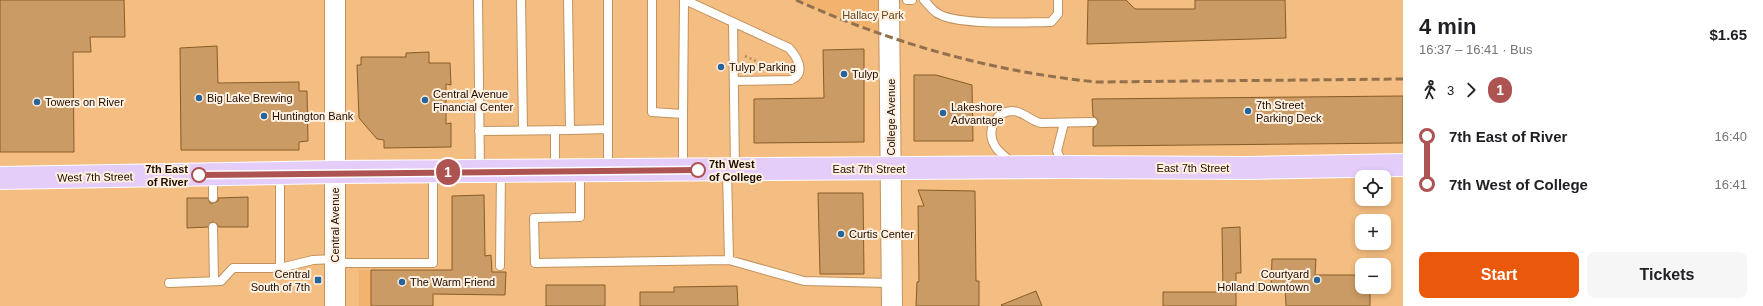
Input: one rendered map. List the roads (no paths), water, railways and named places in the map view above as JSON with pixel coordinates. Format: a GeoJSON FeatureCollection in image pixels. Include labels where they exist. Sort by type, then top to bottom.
{"type":"FeatureCollection","features":[{"type":"Feature","properties":{"kind":"main road","name":"East 7th Street"},"geometry":{"type":"LineString","coordinates":[[335,172],[1064,167],[1250,168],[1403,165]]}},
{"type":"Feature","properties":{"kind":"main road","name":"West 7th Street"},"geometry":{"type":"LineString","coordinates":[[0,178],[335,172]]}},
{"type":"Feature","properties":{"kind":"street","name":"Central Avenue"},"geometry":{"type":"LineString","coordinates":[[335,0],[335,306]]}},
{"type":"Feature","properties":{"kind":"street","name":"College Avenue"},"geometry":{"type":"LineString","coordinates":[[889,0],[892,306]]}},
{"type":"Feature","properties":{"kind":"lane"},"geometry":{"type":"LineString","coordinates":[[478,0],[480,172]]}},
{"type":"Feature","properties":{"kind":"lane"},"geometry":{"type":"LineString","coordinates":[[521,0],[523,130]]}},
{"type":"Feature","properties":{"kind":"lane"},"geometry":{"type":"LineString","coordinates":[[568,0],[570,130]]}},
{"type":"Feature","properties":{"kind":"lane"},"geometry":{"type":"LineString","coordinates":[[608,0],[608,171]]}},
{"type":"Feature","properties":{"kind":"lane"},"geometry":{"type":"LineString","coordinates":[[652,0],[652,112],[684,114]]}},
{"type":"Feature","properties":{"kind":"lane"},"geometry":{"type":"LineString","coordinates":[[684,170],[684,0],[789,48],[798,58],[800,66],[796,78],[791,80],[734,81]]}},
{"type":"Feature","properties":{"kind":"lane"},"geometry":{"type":"LineString","coordinates":[[907,0],[912,0]]}},
{"type":"Feature","properties":{"kind":"lane"},"geometry":{"type":"LineString","coordinates":[[924,0],[937,14],[957,20],[1051,22],[1058,14],[1058,0]]}},
{"type":"Feature","properties":{"kind":"lane"},"geometry":{"type":"LineString","coordinates":[[729,260],[734,81],[733,23]]}},
{"type":"Feature","properties":{"kind":"lane"},"geometry":{"type":"LineString","coordinates":[[1018,168],[995,146],[991,136],[992,126],[996,118],[1004,112],[1014,111],[1025,114],[1034,122],[1093,122]]}},
{"type":"Feature","properties":{"kind":"lane"},"geometry":{"type":"LineString","coordinates":[[1064,123],[1058,151],[1064,167]]}},
{"type":"Feature","properties":{"kind":"lane"},"geometry":{"type":"LineString","coordinates":[[479,131],[607,129]]}},
{"type":"Feature","properties":{"kind":"lane"},"geometry":{"type":"LineString","coordinates":[[555,130],[555,171]]}},
{"type":"Feature","properties":{"kind":"lane"},"geometry":{"type":"LineString","coordinates":[[500,266],[501,171]]}},
{"type":"Feature","properties":{"kind":"lane"},"geometry":{"type":"LineString","coordinates":[[580,171],[580,217],[534,218],[535,263],[729,260],[804,281],[892,283]]}},
{"type":"Feature","properties":{"kind":"lane"},"geometry":{"type":"LineString","coordinates":[[169,283],[221,281],[232,268],[280,268],[312,260],[433,263],[432,172]]}},
{"type":"Feature","properties":{"kind":"lane"},"geometry":{"type":"LineString","coordinates":[[280,174],[280,268]]}},
{"type":"Feature","properties":{"kind":"lane"},"geometry":{"type":"LineString","coordinates":[[213,175],[213,198]]}},
{"type":"Feature","properties":{"kind":"lane"},"geometry":{"type":"LineString","coordinates":[[213,227],[214,281]]}},
{"type":"Feature","properties":{"kind":"railway"},"geometry":{"type":"LineString","coordinates":[[796,0],[868,30],[943,53],[1019,71],[1058,77],[1097,82],[1403,79]]}},
{"type":"Feature","properties":{"kind":"place","name":"Tulyp Parking"},"geometry":{"type":"Point","coordinates":[721,67]}},
{"type":"Feature","properties":{"kind":"place","name":"Tulyp"},"geometry":{"type":"Point","coordinates":[844,74]}},
{"type":"Feature","properties":{"kind":"place","name":"Big Lake Brewing"},"geometry":{"type":"Point","coordinates":[199,98]}},
{"type":"Feature","properties":{"kind":"place","name":"Central Avenue Financial Center"},"geometry":{"type":"Point","coordinates":[425,100]}},
{"type":"Feature","properties":{"kind":"place","name":"Towers on River"},"geometry":{"type":"Point","coordinates":[37,102]}},
{"type":"Feature","properties":{"kind":"place","name":"7th Street Parking Deck"},"geometry":{"type":"Point","coordinates":[1248,111]}},
{"type":"Feature","properties":{"kind":"place","name":"Lakeshore Advantage"},"geometry":{"type":"Point","coordinates":[943,113]}},
{"type":"Feature","properties":{"kind":"place","name":"Huntington Bank"},"geometry":{"type":"Point","coordinates":[264,116]}},
{"type":"Feature","properties":{"kind":"place","name":"7th West of College"},"geometry":{"type":"Point","coordinates":[698,170]}},
{"type":"Feature","properties":{"kind":"place","name":"7th East of River"},"geometry":{"type":"Point","coordinates":[199,175]}},
{"type":"Feature","properties":{"kind":"place","name":"Curtis Center"},"geometry":{"type":"Point","coordinates":[841,234]}},
{"type":"Feature","properties":{"kind":"place","name":"Central South of 7th"},"geometry":{"type":"Point","coordinates":[318,280]}},
{"type":"Feature","properties":{"kind":"place","name":"Courtyard Holland Downtown"},"geometry":{"type":"Point","coordinates":[1317,280]}},
{"type":"Feature","properties":{"kind":"place","name":"The Warm Friend"},"geometry":{"type":"Point","coordinates":[402,282]}},
{"type":"Feature","properties":{"kind":"park label","name":"Hallacy Park"},"geometry":{"type":"Point","coordinates":[873,15]}}]}
